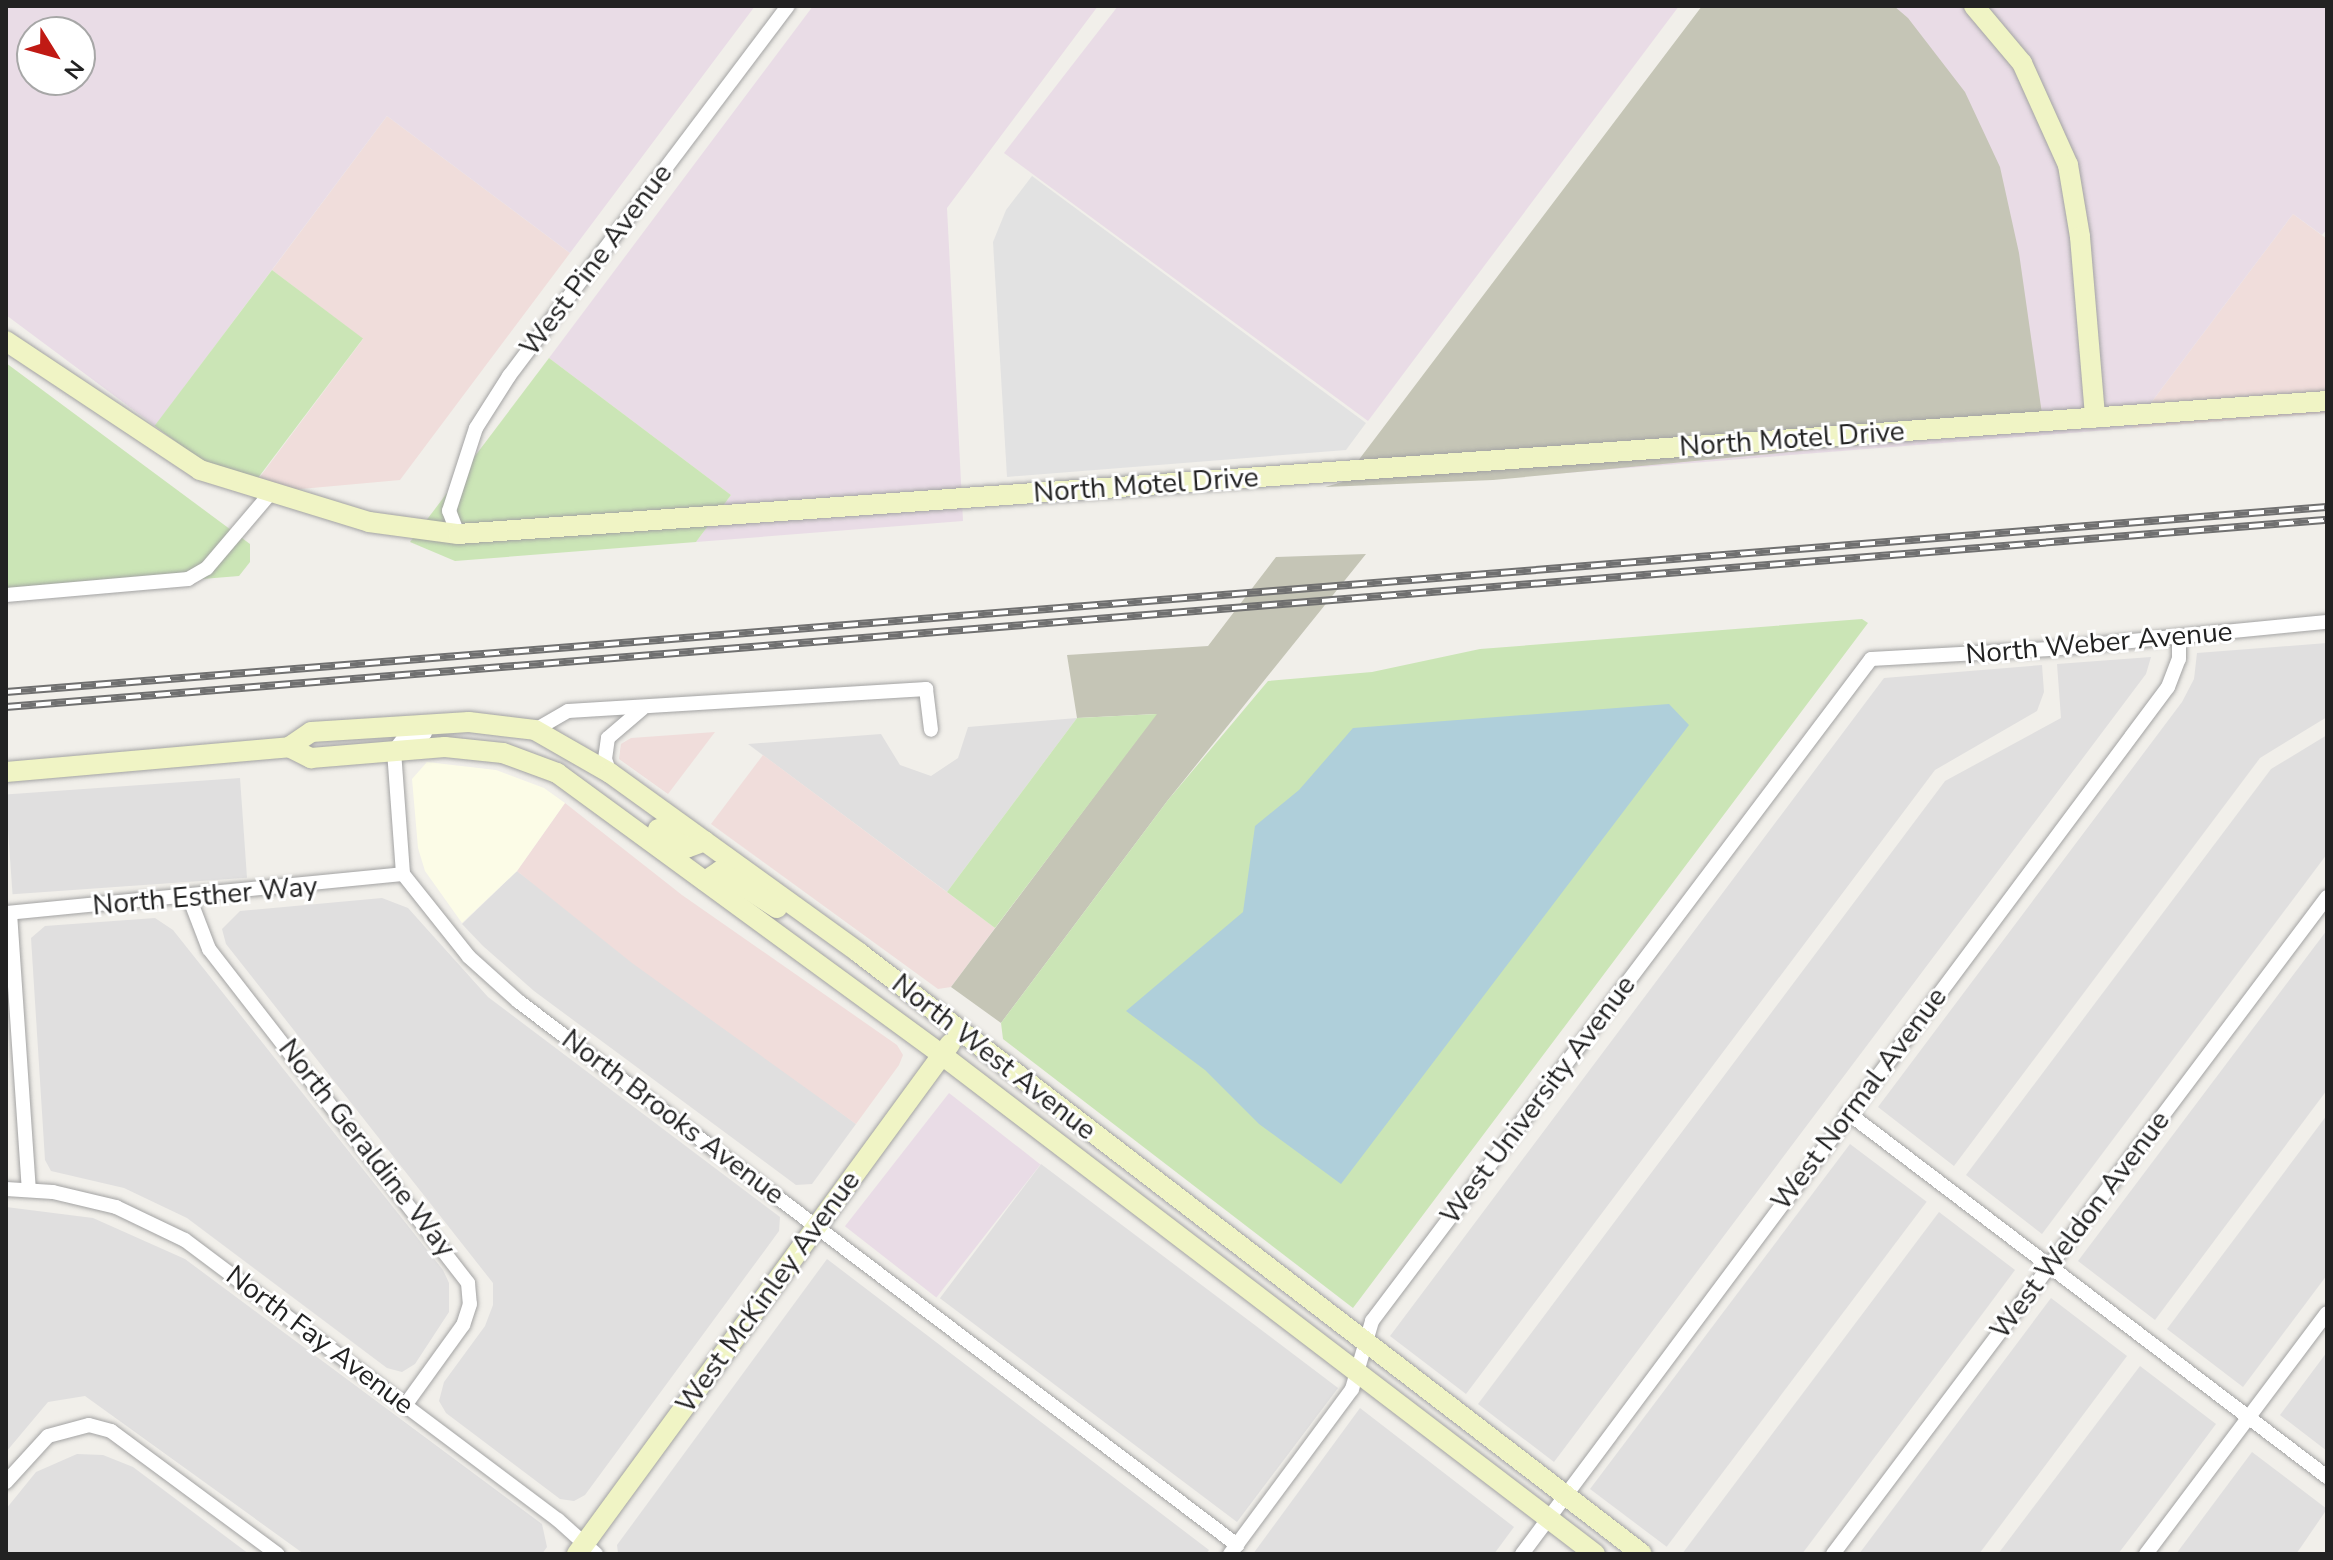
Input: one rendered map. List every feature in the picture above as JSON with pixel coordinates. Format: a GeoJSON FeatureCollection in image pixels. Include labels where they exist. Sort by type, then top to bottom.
{"type":"FeatureCollection","features":[{"type":"Feature","properties":{"kind":"main road"},"geometry":{"type":"LineString","coordinates":[[1974,6],[2022,63],[2068,165],[2080,237],[2095,417]]}},
{"type":"Feature","properties":{"kind":"main road"},"geometry":{"type":"LineString","coordinates":[[6,341],[200,470],[269,495]]}},
{"type":"Feature","properties":{"kind":"main road","name":"North Motel Drive"},"geometry":{"type":"LineString","coordinates":[[269,495],[369,522],[458,534],[2327,401]]}},
{"type":"Feature","properties":{"kind":"main road","name":"North West Avenue"},"geometry":{"type":"LineString","coordinates":[[289,747],[311,732],[441,721],[535,730],[610,773],[821,926],[1642,1554]]}},
{"type":"Feature","properties":{"kind":"main road"},"geometry":{"type":"LineString","coordinates":[[6,772],[289,747],[311,758],[394,751]]}},
{"type":"Feature","properties":{"kind":"main road","name":"North West Avenue"},"geometry":{"type":"LineString","coordinates":[[394,751],[475,748],[557,773],[942,1055],[1595,1554]]}},
{"type":"Feature","properties":{"kind":"main road"},"geometry":{"type":"LineString","coordinates":[[620,817],[649,823],[686,848],[705,841]]}},
{"type":"Feature","properties":{"kind":"main road"},"geometry":{"type":"LineString","coordinates":[[705,881],[720,871],[768,904],[821,926]]}},
{"type":"Feature","properties":{"kind":"main road","name":"West McKinley Avenue"},"geometry":{"type":"LineString","coordinates":[[586,1550],[959,1031]]}},
{"type":"Feature","properties":{"kind":"street","name":"West Pine Avenue"},"geometry":{"type":"LineString","coordinates":[[458,534],[449,511],[484,415],[788,6]]}},
{"type":"Feature","properties":{"kind":"street"},"geometry":{"type":"LineString","coordinates":[[6,595],[188,579],[207,568],[269,495]]}},
{"type":"Feature","properties":{"kind":"street","name":"North Weber Avenue"},"geometry":{"type":"LineString","coordinates":[[1871,659],[2179,638],[2327,622]]}},
{"type":"Feature","properties":{"kind":"street","name":"West Normal Avenue"},"geometry":{"type":"LineString","coordinates":[[1522,1554],[2168,687],[2179,659],[2179,638]]}},
{"type":"Feature","properties":{"kind":"street","name":"West University Avenue"},"geometry":{"type":"LineString","coordinates":[[1234,1550],[1352,1389],[1372,1321],[1871,659]]}},
{"type":"Feature","properties":{"kind":"street"},"geometry":{"type":"LineString","coordinates":[[535,730],[568,711],[642,709],[926,689],[931,730]]}},
{"type":"Feature","properties":{"kind":"street"},"geometry":{"type":"LineString","coordinates":[[610,773],[608,738],[642,709]]}},
{"type":"Feature","properties":{"kind":"street"},"geometry":{"type":"LineString","coordinates":[[403,874],[394,751],[412,734],[509,727]]}},
{"type":"Feature","properties":{"kind":"street","name":"North Esther Way"},"geometry":{"type":"LineString","coordinates":[[8,913],[403,874]]}},
{"type":"Feature","properties":{"kind":"street","name":"North Brooks Avenue"},"geometry":{"type":"LineString","coordinates":[[403,874],[469,957],[518,1001],[818,1225],[1234,1550]]}},
{"type":"Feature","properties":{"kind":"street","name":"North Geraldine Way"},"geometry":{"type":"LineString","coordinates":[[189,897],[209,949],[468,1283],[470,1304],[463,1325],[406,1404]]}},
{"type":"Feature","properties":{"kind":"street","name":"West Weldon Avenue"},"geometry":{"type":"LineString","coordinates":[[1833,1554],[2327,897]]}},
{"type":"Feature","properties":{"kind":"street"},"geometry":{"type":"LineString","coordinates":[[6,1189],[29,1189],[8,913]]}},
{"type":"Feature","properties":{"kind":"street"},"geometry":{"type":"LineString","coordinates":[[1848,1113],[2327,1477]]}},
{"type":"Feature","properties":{"kind":"street","name":"North Fay Avenue"},"geometry":{"type":"LineString","coordinates":[[29,1189],[116,1207],[185,1240],[406,1404],[586,1550]]}},
{"type":"Feature","properties":{"kind":"street"},"geometry":{"type":"LineString","coordinates":[[2146,1554],[2327,1313]]}},
{"type":"Feature","properties":{"kind":"street"},"geometry":{"type":"LineString","coordinates":[[6,1482],[29,1451],[68,1427],[89,1425],[111,1431],[277,1554]]}},
{"type":"Feature","properties":{"kind":"shaded area"},"geometry":{"type":"Polygon","coordinates":[[[6,6],[755,6],[570,253],[387,116],[155,426],[6,315],[6,6]]]}},
{"type":"Feature","properties":{"kind":"shaded area"},"geometry":{"type":"Polygon","coordinates":[[[813,6],[1098,6],[947,208],[963,521],[696,542],[731,495],[549,358],[813,6]]]}},
{"type":"Feature","properties":{"kind":"shaded area"},"geometry":{"type":"Polygon","coordinates":[[[1118,6],[1679,6],[1368,421],[1004,153],[1118,6]]]}},
{"type":"Feature","properties":{"kind":"shaded area"},"geometry":{"type":"Polygon","coordinates":[[[1702,6],[1894,6],[1908,18],[1965,92],[2000,167],[2019,253],[2044,428],[1493,480],[1325,487],[1342,482],[1702,6]]]}},
{"type":"Feature","properties":{"kind":"shaded area"},"geometry":{"type":"Polygon","coordinates":[[[1766,6],[2327,6],[2327,229],[2322,235],[2293,214],[2132,428],[1502,478],[1766,6]]]}},
{"type":"Feature","properties":{"kind":"shaded area"},"geometry":{"type":"Polygon","coordinates":[[[387,116],[570,253],[400,480],[247,494],[363,339],[272,270],[387,116]]]}},
{"type":"Feature","properties":{"kind":"shaded area"},"geometry":{"type":"Polygon","coordinates":[[[1032,176],[1366,423],[1346,450],[1007,477],[993,242],[1006,210],[1032,176]]]}},
{"type":"Feature","properties":{"kind":"shaded area"},"geometry":{"type":"Polygon","coordinates":[[[2293,214],[2327,239],[2327,413],[2132,428],[2293,214]]]}},
{"type":"Feature","properties":{"kind":"shaded area"},"geometry":{"type":"Polygon","coordinates":[[[1366,554],[1168,800],[1001,1023],[951,987],[1156,714],[1077,718],[1067,655],[1208,646],[1276,557],[1366,554]]]}},
{"type":"Feature","properties":{"kind":"shaded area"},"geometry":{"type":"Polygon","coordinates":[[[2327,643],[2327,717],[2260,758],[1954,1166],[1878,1107],[2182,702],[2194,679],[2197,653],[2327,643]]]}},
{"type":"Feature","properties":{"kind":"shaded area"},"geometry":{"type":"Polygon","coordinates":[[[2151,657],[2146,674],[1554,1462],[1478,1404],[1945,781],[2061,718],[2057,664],[2151,657]]]}},
{"type":"Feature","properties":{"kind":"shaded area"},"geometry":{"type":"Polygon","coordinates":[[[2042,665],[2044,692],[2037,711],[1935,770],[1466,1394],[1390,1336],[1884,678],[2042,665]]]}},
{"type":"Feature","properties":{"kind":"shaded area"},"geometry":{"type":"Polygon","coordinates":[[[1077,718],[947,892],[748,744],[881,734],[900,765],[931,776],[958,758],[968,727],[1077,718]]]}},
{"type":"Feature","properties":{"kind":"shaded area"},"geometry":{"type":"Polygon","coordinates":[[[715,732],[668,794],[619,759],[621,744],[631,738],[715,732]]]}},
{"type":"Feature","properties":{"kind":"shaded area"},"geometry":{"type":"Polygon","coordinates":[[[2327,735],[2327,854],[2042,1234],[1966,1175],[2271,769],[2327,735]]]}},
{"type":"Feature","properties":{"kind":"shaded area"},"geometry":{"type":"Polygon","coordinates":[[[763,755],[995,928],[951,987],[938,989],[711,824],[763,755]]]}},
{"type":"Feature","properties":{"kind":"shaded area"},"geometry":{"type":"Polygon","coordinates":[[[427,762],[496,770],[544,788],[565,803],[517,871],[462,923],[425,871],[418,848],[412,779],[427,762]]]}},
{"type":"Feature","properties":{"kind":"shaded area"},"geometry":{"type":"Polygon","coordinates":[[[240,778],[247,878],[13,894],[6,794],[240,778]]]}},
{"type":"Feature","properties":{"kind":"shaded area"},"geometry":{"type":"Polygon","coordinates":[[[565,803],[682,895],[897,1045],[903,1055],[899,1065],[856,1124],[632,963],[517,871],[565,803]]]}},
{"type":"Feature","properties":{"kind":"shaded area"},"geometry":{"type":"Polygon","coordinates":[[[517,871],[856,1124],[812,1184],[796,1185],[534,991],[462,924],[517,871]]]}},
{"type":"Feature","properties":{"kind":"shaded area"},"geometry":{"type":"Polygon","coordinates":[[[382,898],[408,908],[488,997],[780,1217],[779,1231],[585,1495],[574,1501],[560,1499],[446,1413],[439,1401],[444,1382],[485,1326],[493,1305],[493,1283],[226,944],[222,929],[240,911],[382,898]]]}},
{"type":"Feature","properties":{"kind":"shaded area"},"geometry":{"type":"Polygon","coordinates":[[[155,918],[173,930],[443,1270],[449,1283],[449,1312],[415,1364],[402,1372],[387,1368],[187,1218],[124,1188],[51,1171],[45,1160],[31,938],[45,926],[155,918]]]}},
{"type":"Feature","properties":{"kind":"shaded area"},"geometry":{"type":"Polygon","coordinates":[[[2327,930],[2327,1090],[2155,1320],[2078,1261],[2327,930]]]}},
{"type":"Feature","properties":{"kind":"shaded area"},"geometry":{"type":"Polygon","coordinates":[[[949,1093],[1040,1164],[936,1298],[845,1226],[949,1093]]]}},
{"type":"Feature","properties":{"kind":"shaded area"},"geometry":{"type":"Polygon","coordinates":[[[2327,1115],[2327,1275],[2243,1387],[2167,1329],[2327,1115]]]}},
{"type":"Feature","properties":{"kind":"shaded area"},"geometry":{"type":"Polygon","coordinates":[[[1850,1144],[1927,1202],[1667,1547],[1590,1489],[1850,1144]]]}},
{"type":"Feature","properties":{"kind":"shaded area"},"geometry":{"type":"Polygon","coordinates":[[[1041,1164],[1338,1388],[1237,1522],[940,1298],[1041,1164]]]}},
{"type":"Feature","properties":{"kind":"shaded area"},"geometry":{"type":"Polygon","coordinates":[[[6,1207],[93,1218],[185,1259],[542,1524],[547,1547],[542,1554],[304,1554],[85,1396],[48,1402],[6,1452],[6,1207]]]}},
{"type":"Feature","properties":{"kind":"shaded area"},"geometry":{"type":"Polygon","coordinates":[[[1939,1212],[2015,1270],[1802,1554],[1682,1554],[1939,1212]]]}},
{"type":"Feature","properties":{"kind":"shaded area"},"geometry":{"type":"Polygon","coordinates":[[[827,1259],[1209,1550],[1206,1554],[618,1553],[617,1545],[827,1259]]]}},
{"type":"Feature","properties":{"kind":"shaded area"},"geometry":{"type":"Polygon","coordinates":[[[2051,1298],[2127,1356],[1979,1554],[1859,1554],[2051,1298]]]}},
{"type":"Feature","properties":{"kind":"shaded area"},"geometry":{"type":"Polygon","coordinates":[[[2327,1352],[2327,1451],[2280,1415],[2327,1352]]]}},
{"type":"Feature","properties":{"kind":"shaded area"},"geometry":{"type":"Polygon","coordinates":[[[2140,1366],[2216,1424],[2163,1495],[2118,1554],[1998,1554],[2140,1366]]]}},
{"type":"Feature","properties":{"kind":"shaded area"},"geometry":{"type":"Polygon","coordinates":[[[1360,1408],[1514,1527],[1494,1554],[1253,1554],[1360,1408]]]}},
{"type":"Feature","properties":{"kind":"shaded area"},"geometry":{"type":"Polygon","coordinates":[[[2252,1452],[2327,1509],[2296,1554],[2176,1554],[2252,1452]]]}},
{"type":"Feature","properties":{"kind":"shaded area"},"geometry":{"type":"Polygon","coordinates":[[[77,1454],[103,1455],[133,1467],[249,1554],[6,1554],[6,1509],[36,1472],[77,1454]]]}},
{"type":"Feature","properties":{"kind":"green space"},"geometry":{"type":"Polygon","coordinates":[[[272,270],[363,339],[246,494],[155,426],[272,270]]]}},
{"type":"Feature","properties":{"kind":"green space"},"geometry":{"type":"Polygon","coordinates":[[[549,358],[731,495],[696,542],[455,561],[410,542],[549,358]]]}},
{"type":"Feature","properties":{"kind":"green space"},"geometry":{"type":"Polygon","coordinates":[[[6,363],[250,544],[250,562],[239,576],[6,595],[6,363]]]}},
{"type":"Feature","properties":{"kind":"green space"},"geometry":{"type":"Polygon","coordinates":[[[1862,619],[1868,623],[1353,1308],[1003,1039],[1001,1023],[1168,800],[1268,681],[1372,672],[1480,649],[1862,619]]]}},
{"type":"Feature","properties":{"kind":"green space"},"geometry":{"type":"Polygon","coordinates":[[[1157,714],[995,928],[947,892],[1077,718],[1157,714]]]}},
{"type":"Feature","properties":{"kind":"water"},"geometry":{"type":"Polygon","coordinates":[[[1669,704],[1689,725],[1341,1184],[1259,1124],[1205,1070],[1126,1011],[1243,912],[1255,826],[1299,790],[1353,728],[1669,704]]]}},
{"type":"Feature","properties":{"kind":"railway"},"geometry":{"type":"LineString","coordinates":[[6,692],[2327,507]]}},
{"type":"Feature","properties":{"kind":"railway"},"geometry":{"type":"LineString","coordinates":[[6,707],[2327,520]]}}]}
